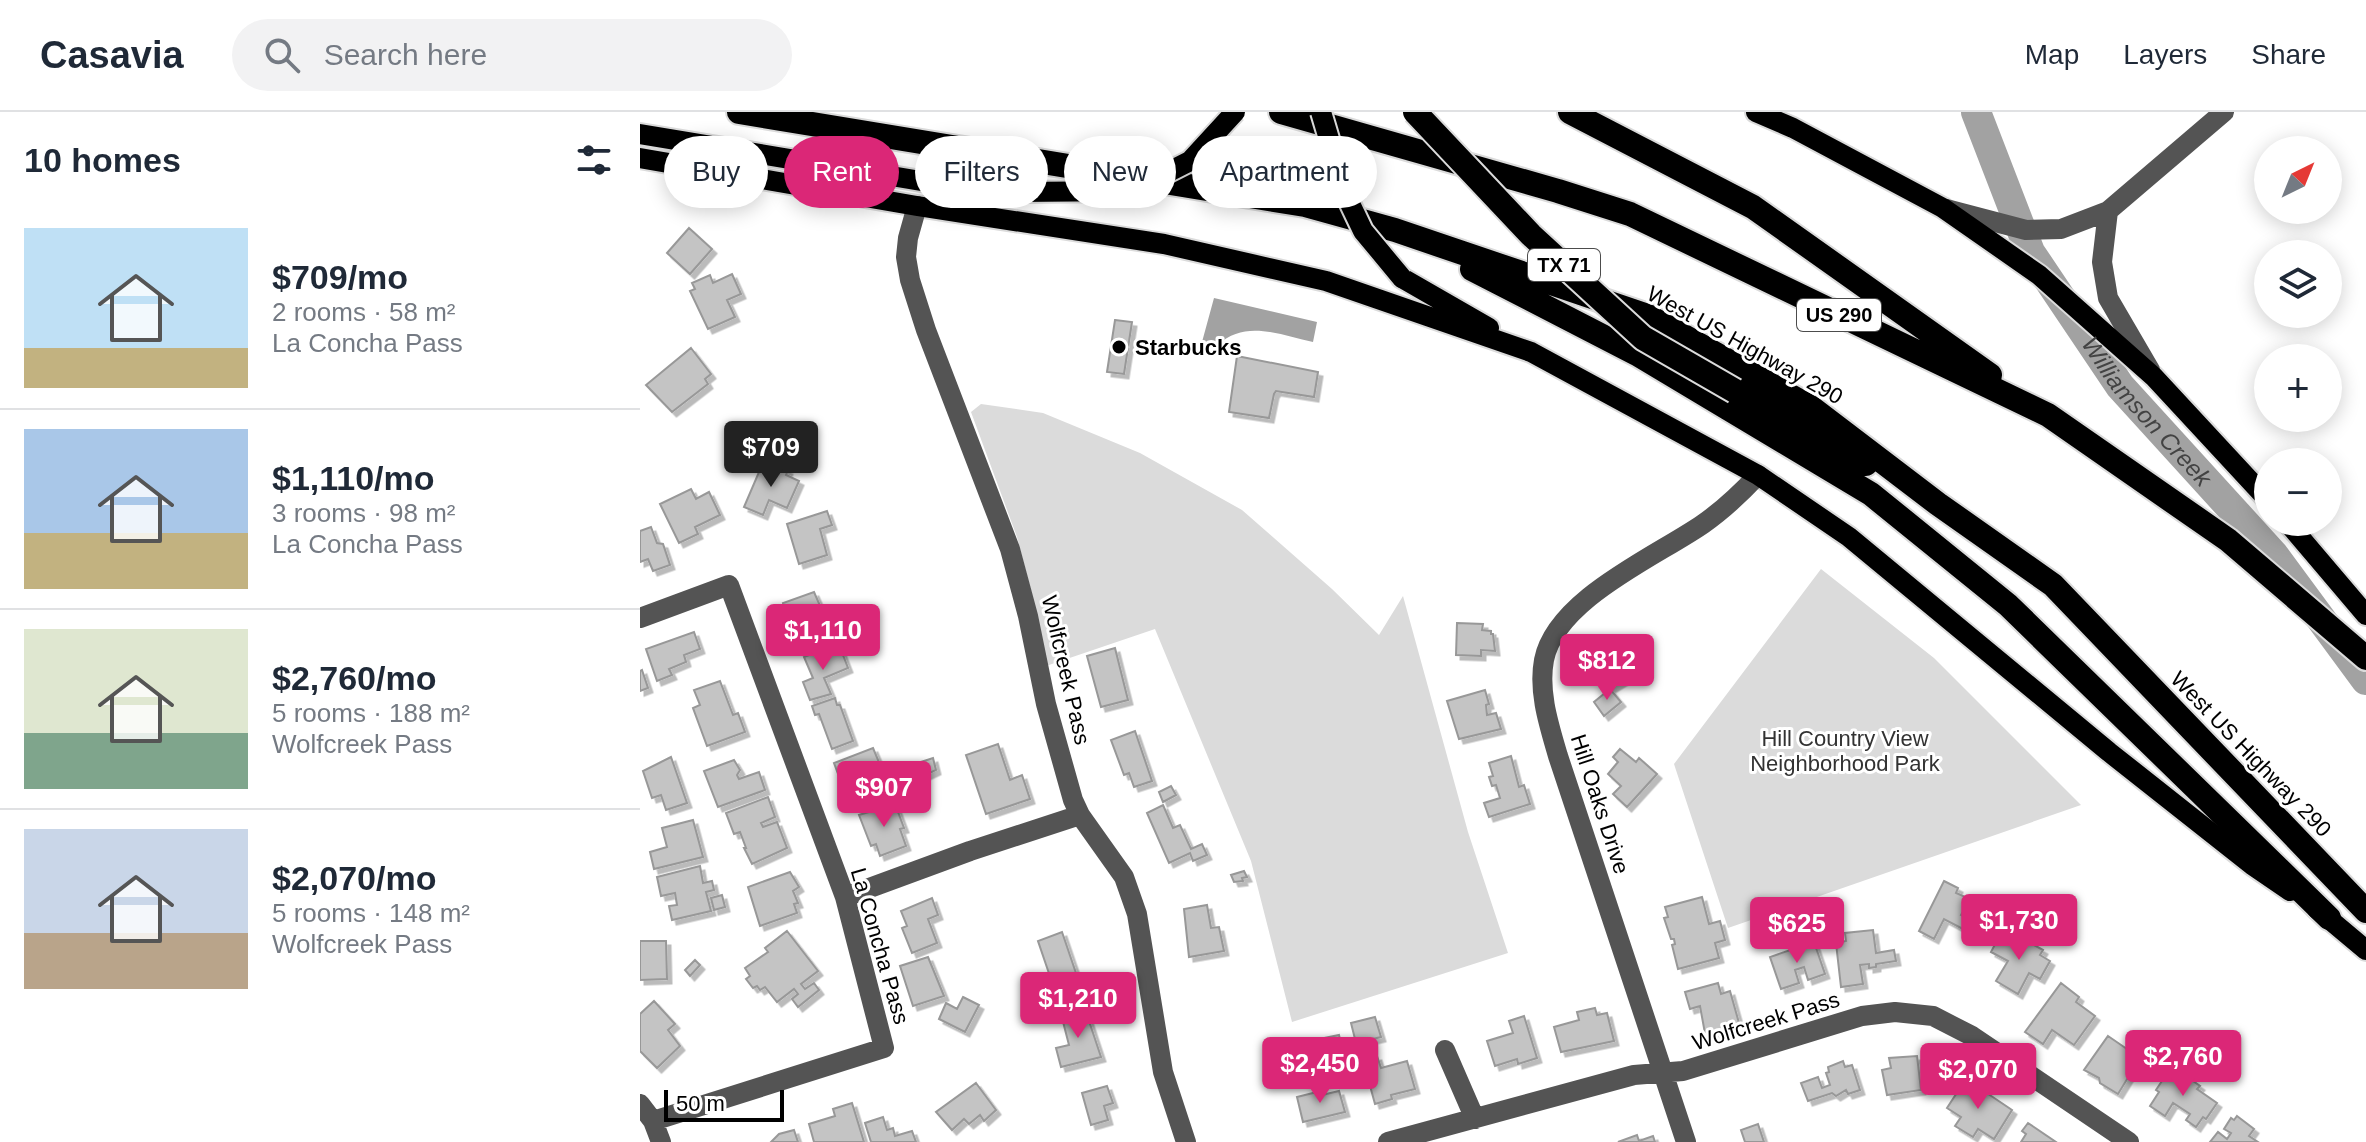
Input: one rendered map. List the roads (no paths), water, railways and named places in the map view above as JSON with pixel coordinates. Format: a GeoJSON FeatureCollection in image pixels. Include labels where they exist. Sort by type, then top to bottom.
{"type":"FeatureCollection","features":[{"type":"Feature","properties":{"kind":"highway","name":"West US Highway 290"},"geometry":{"type":"LineString","coordinates":[[739,112],[1305,205],[1395,230],[1648,316],[1812,408],[1938,504],[2053,585],[2366,911]]}},
{"type":"Feature","properties":{"kind":"highway","name":"US 290"},"geometry":{"type":"LineString","coordinates":[[1281,112],[1630,214],[2048,415],[2228,540],[2366,658]]}},
{"type":"Feature","properties":{"kind":"highway","name":"TX 71"},"geometry":{"type":"LineString","coordinates":[[1415,112],[1531,235],[1643,338],[1938,504]]}},
{"type":"Feature","properties":{"kind":"highway"},"geometry":{"type":"LineString","coordinates":[[1570,112],[1753,207],[2048,415]]}},
{"type":"Feature","properties":{"kind":"highway"},"geometry":{"type":"LineString","coordinates":[[1395,230],[1637,354],[1871,494],[2008,605],[2329,918]]}},
{"type":"Feature","properties":{"kind":"main road"},"geometry":{"type":"LineString","coordinates":[[640,134],[939,184],[1018,192],[1131,191],[1190,161],[1235,112]]}},
{"type":"Feature","properties":{"kind":"main road"},"geometry":{"type":"LineString","coordinates":[[1321,112],[1345,193],[1363,231],[1402,278],[1758,475],[1849,537],[2109,752],[2252,865],[2329,918],[2366,950]]}},
{"type":"Feature","properties":{"kind":"main road"},"geometry":{"type":"LineString","coordinates":[[1756,112],[1793,128],[1943,208],[2039,275],[2154,377],[2254,485]]}},
{"type":"Feature","properties":{"kind":"main road"},"geometry":{"type":"LineString","coordinates":[[640,158],[915,206]]}},
{"type":"Feature","properties":{"kind":"main road"},"geometry":{"type":"LineString","coordinates":[[930,208],[1164,244],[1326,281],[1531,352]]}},
{"type":"Feature","properties":{"kind":"main road"},"geometry":{"type":"LineString","coordinates":[[2299,536],[2366,615]]}},
{"type":"Feature","properties":{"kind":"street"},"geometry":{"type":"LineString","coordinates":[[1943,208],[2026,230],[2061,229],[2108,211],[2224,112]]}},
{"type":"Feature","properties":{"kind":"street","name":"Wolfcreek Pass"},"geometry":{"type":"LineString","coordinates":[[916,208],[906,257],[910,280],[1013,560],[1046,704],[1073,800],[1080,815],[1124,877],[1137,914],[1163,1072],[1186,1142]]}},
{"type":"Feature","properties":{"kind":"street"},"geometry":{"type":"LineString","coordinates":[[2108,211],[2102,262],[2108,298],[2154,377]]}},
{"type":"Feature","properties":{"kind":"street","name":"Hill Oaks Drive"},"geometry":{"type":"LineString","coordinates":[[1686,1142],[1558,756],[1544,697],[1545,657],[1562,625],[1593,595],[1611,580],[1705,523],[1758,475]]}},
{"type":"Feature","properties":{"kind":"street","name":"La Concha Pass"},"geometry":{"type":"LineString","coordinates":[[640,618],[729,585],[845,897],[884,1048],[653,1121]]}},
{"type":"Feature","properties":{"kind":"street"},"geometry":{"type":"LineString","coordinates":[[845,897],[1080,815]]}},
{"type":"Feature","properties":{"kind":"street","name":"Wolfcreek Pass"},"geometry":{"type":"LineString","coordinates":[[1388,1142],[1634,1075],[1683,1071],[1862,1016],[1895,1012],[1933,1016],[1972,1036],[2129,1142]]}},
{"type":"Feature","properties":{"kind":"street"},"geometry":{"type":"LineString","coordinates":[[1445,1050],[1475,1119]]}},
{"type":"Feature","properties":{"kind":"street"},"geometry":{"type":"LineString","coordinates":[[640,1104],[653,1121],[661,1142]]}},
{"type":"Feature","properties":{"kind":"waterway","name":"Williamson Creek"},"geometry":{"type":"LineString","coordinates":[[1976,112],[2030,252],[2120,386],[2273,554],[2366,680]]}},
{"type":"Feature","properties":{"kind":"place","name":"Starbucks"},"geometry":{"type":"Point","coordinates":[1119,347]}},
{"type":"Feature","properties":{"kind":"park label","name":"Hill Country View Neighborhood Park"},"geometry":{"type":"Point","coordinates":[1845,750]}}]}
